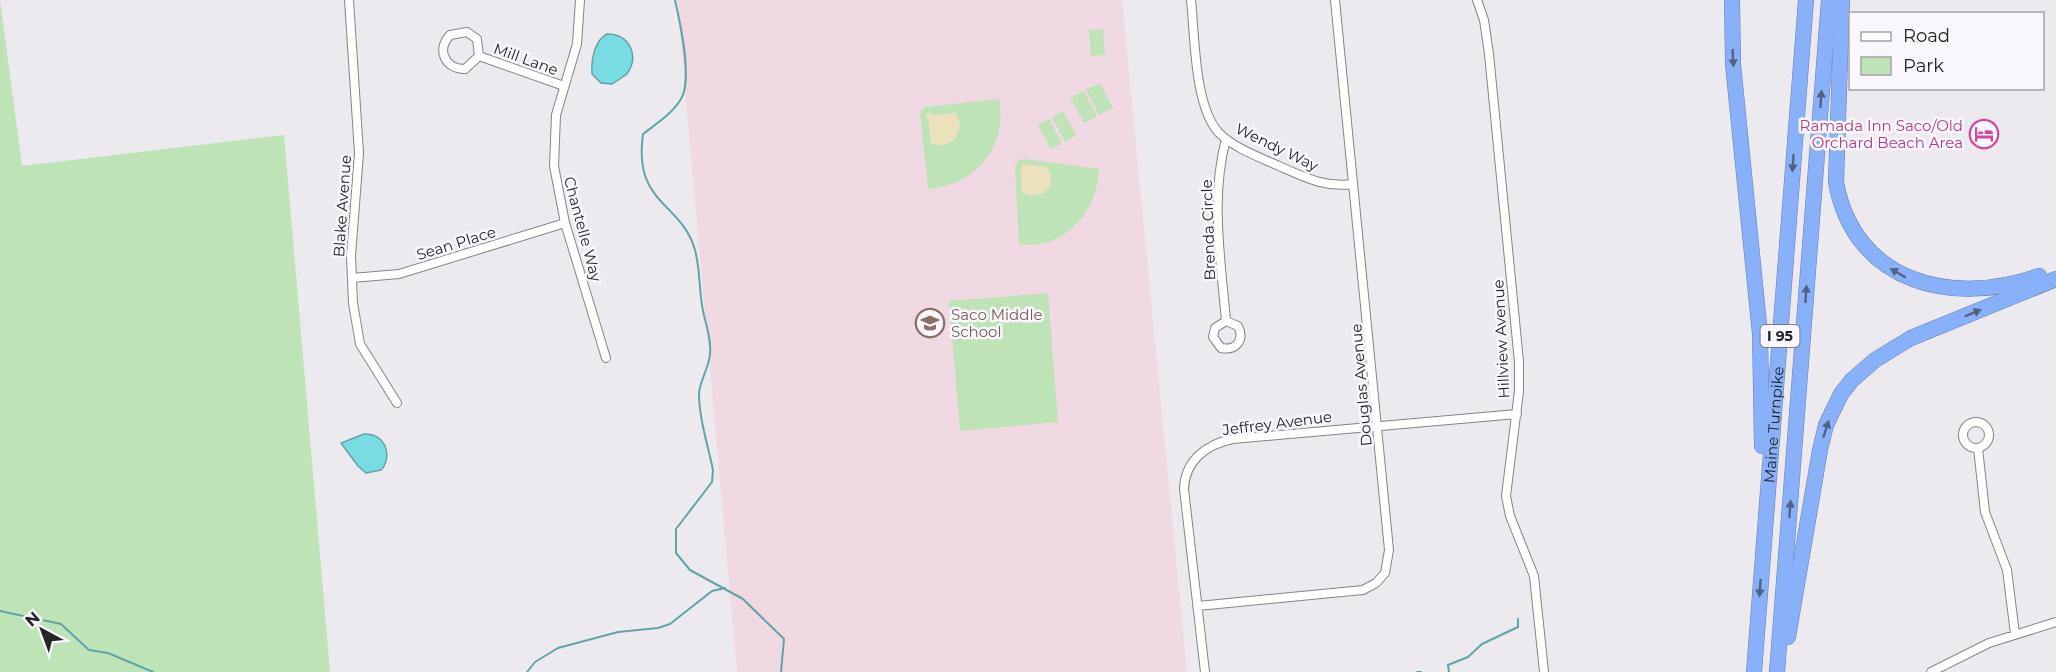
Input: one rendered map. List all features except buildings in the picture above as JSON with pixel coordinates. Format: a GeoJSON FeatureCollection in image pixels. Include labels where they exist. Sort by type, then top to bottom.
{"type":"FeatureCollection","features":[{"type":"Feature","properties":{"kind":"highway"},"geometry":{"type":"LineString","coordinates":[[1732,0],[1733,64],[1760,334],[1763,551]]}},
{"type":"Feature","properties":{"kind":"highway"},"geometry":{"type":"LineString","coordinates":[[1796,0],[1797,109]]}},
{"type":"Feature","properties":{"kind":"highway","name":"Maine Turnpike"},"geometry":{"type":"LineString","coordinates":[[1754,672],[1806,0]]}},
{"type":"Feature","properties":{"kind":"highway","name":"Maine Turnpike"},"geometry":{"type":"LineString","coordinates":[[1779,672],[1829,0]]}},
{"type":"Feature","properties":{"kind":"highway"},"geometry":{"type":"LineString","coordinates":[[1842,0],[1836,182],[1842,208],[1860,239],[1879,260],[1900,275],[1942,288],[2000,285],[2056,270]]}},
{"type":"Feature","properties":{"kind":"highway"},"geometry":{"type":"LineString","coordinates":[[1779,672],[1820,450],[1826,425],[1841,394],[1863,369],[1911,338],[2056,279]]}},
{"type":"Feature","properties":{"kind":"street","name":"Blake Avenue"},"geometry":{"type":"LineString","coordinates":[[349,0],[359,132],[352,278],[355,319],[360,344],[397,403]]}},
{"type":"Feature","properties":{"kind":"street","name":"Chantelle Way"},"geometry":{"type":"LineString","coordinates":[[580,0],[577,44],[556,115],[554,155],[557,189],[565,223],[606,358]]}},
{"type":"Feature","properties":{"kind":"street","name":"Wendy Way"},"geometry":{"type":"LineString","coordinates":[[1191,0],[1200,79],[1208,114],[1214,127],[1226,139],[1270,162],[1317,182],[1332,186],[1353,184]]}},
{"type":"Feature","properties":{"kind":"street","name":"Douglas Avenue"},"geometry":{"type":"LineString","coordinates":[[1198,606],[1358,591],[1370,588],[1380,579],[1387,567],[1389,550],[1378,425],[1335,0]]}},
{"type":"Feature","properties":{"kind":"street","name":"Hillview Avenue"},"geometry":{"type":"LineString","coordinates":[[1477,0],[1487,40],[1519,362],[1517,414],[1506,496],[1510,516],[1534,576],[1544,672]]}},
{"type":"Feature","properties":{"kind":"street","name":"Mill Lane"},"geometry":{"type":"LineString","coordinates":[[467,32],[477,39],[479,56],[471,66],[459,69],[452,67],[444,58],[443,45],[450,35],[467,32]]}},
{"type":"Feature","properties":{"kind":"street","name":"Mill Lane"},"geometry":{"type":"LineString","coordinates":[[479,56],[564,86]]}},
{"type":"Feature","properties":{"kind":"street","name":"Brenda Circle"},"geometry":{"type":"LineString","coordinates":[[1226,139],[1221,162],[1218,204],[1226,321]]}},
{"type":"Feature","properties":{"kind":"street","name":"Sean Place"},"geometry":{"type":"LineString","coordinates":[[352,278],[399,274],[565,223]]}},
{"type":"Feature","properties":{"kind":"street","name":"Jeffrey Avenue"},"geometry":{"type":"LineString","coordinates":[[1198,606],[1184,489],[1188,472],[1198,456],[1213,446],[1233,439],[1517,414]]}},
{"type":"Feature","properties":{"kind":"street"},"geometry":{"type":"LineString","coordinates":[[1978,448],[1982,499],[2007,570],[2015,634]]}},
{"type":"Feature","properties":{"kind":"street"},"geometry":{"type":"LineString","coordinates":[[1198,606],[1205,672]]}},
{"type":"Feature","properties":{"kind":"street"},"geometry":{"type":"LineString","coordinates":[[1931,672],[1954,658],[2015,634],[2056,622]]}},
{"type":"Feature","properties":{"kind":"shaded area","name":"Saco Middle School"},"geometry":{"type":"Polygon","coordinates":[[[677,0],[1122,0],[1187,672],[737,672],[677,0]]]}},
{"type":"Feature","properties":{"kind":"green space"},"geometry":{"type":"Polygon","coordinates":[[[0,0],[22,166],[284,135],[330,672],[0,672],[0,0]]]}},
{"type":"Feature","properties":{"kind":"green space"},"geometry":{"type":"Polygon","coordinates":[[[1103,29],[1105,55],[1091,56],[1089,30],[1103,29]]]}},
{"type":"Feature","properties":{"kind":"green space"},"geometry":{"type":"Polygon","coordinates":[[[1100,83],[1113,108],[1099,115],[1086,90],[1100,83]]]}},
{"type":"Feature","properties":{"kind":"green space"},"geometry":{"type":"Polygon","coordinates":[[[1084,91],[1097,116],[1084,123],[1070,98],[1084,91]]]}},
{"type":"Feature","properties":{"kind":"green space"},"geometry":{"type":"Polygon","coordinates":[[[999,99],[1001,116],[993,148],[974,171],[961,180],[928,189],[920,113],[925,107],[999,99]],[[956,113],[925,116],[929,122],[931,144],[943,145],[953,141],[960,127],[956,113]]]}},
{"type":"Feature","properties":{"kind":"green space"},"geometry":{"type":"Polygon","coordinates":[[[1063,111],[1076,135],[1065,142],[1052,117],[1063,111]]]}},
{"type":"Feature","properties":{"kind":"green space"},"geometry":{"type":"Polygon","coordinates":[[[1049,119],[1062,143],[1051,149],[1038,125],[1049,119]]]}},
{"type":"Feature","properties":{"kind":"green space"},"geometry":{"type":"Polygon","coordinates":[[[1019,160],[1099,169],[1097,185],[1085,213],[1064,234],[1050,241],[1035,245],[1019,244],[1015,167],[1019,160]],[[1028,165],[1021,169],[1022,192],[1031,196],[1049,187],[1051,175],[1047,167],[1028,165]]]}},
{"type":"Feature","properties":{"kind":"green space"},"geometry":{"type":"Polygon","coordinates":[[[1048,293],[1058,422],[960,431],[949,301],[1048,293]]]}},
{"type":"Feature","properties":{"kind":"sand"},"geometry":{"type":"Polygon","coordinates":[[[929,112],[935,115],[956,113],[960,124],[955,140],[944,145],[931,144],[929,122],[925,116],[929,112]]]}},
{"type":"Feature","properties":{"kind":"sand"},"geometry":{"type":"Polygon","coordinates":[[[1024,164],[1048,168],[1051,184],[1042,194],[1031,195],[1022,192],[1021,167],[1024,164]]]}},
{"type":"Feature","properties":{"kind":"water"},"geometry":{"type":"Polygon","coordinates":[[[607,34],[621,38],[630,47],[632,53],[631,67],[627,74],[612,84],[601,83],[592,74],[594,51],[599,41],[607,34]]]}},
{"type":"Feature","properties":{"kind":"water"},"geometry":{"type":"Polygon","coordinates":[[[364,434],[377,437],[385,446],[387,458],[381,470],[366,473],[341,443],[364,434]]]}},
{"type":"Feature","properties":{"kind":"waterway"},"geometry":{"type":"LineString","coordinates":[[675,0],[686,65],[684,90],[674,109],[643,134],[642,157],[645,175],[651,189],[680,221],[697,257],[702,305],[710,348],[708,364],[700,388],[699,403],[713,470],[712,482],[676,529],[676,553],[690,570],[743,599],[784,639],[781,672]]}},
{"type":"Feature","properties":{"kind":"waterway"},"geometry":{"type":"LineString","coordinates":[[527,672],[535,662],[558,648],[618,632],[658,628],[670,624],[712,591],[725,588]]}},
{"type":"Feature","properties":{"kind":"waterway"},"geometry":{"type":"LineString","coordinates":[[0,611],[61,624],[89,650],[108,653],[153,672]]}},
{"type":"Feature","properties":{"kind":"waterway"},"geometry":{"type":"LineString","coordinates":[[1449,672],[1448,665],[1468,657],[1482,644],[1518,627],[1518,619]]}},
{"type":"Feature","properties":{"kind":"place","name":"Ramada Inn Saco/Old Orchard Beach Area"},"geometry":{"type":"Point","coordinates":[1984,134]}},
{"type":"Feature","properties":{"kind":"place","name":"Saco Middle School"},"geometry":{"type":"Point","coordinates":[930,323]}}]}
